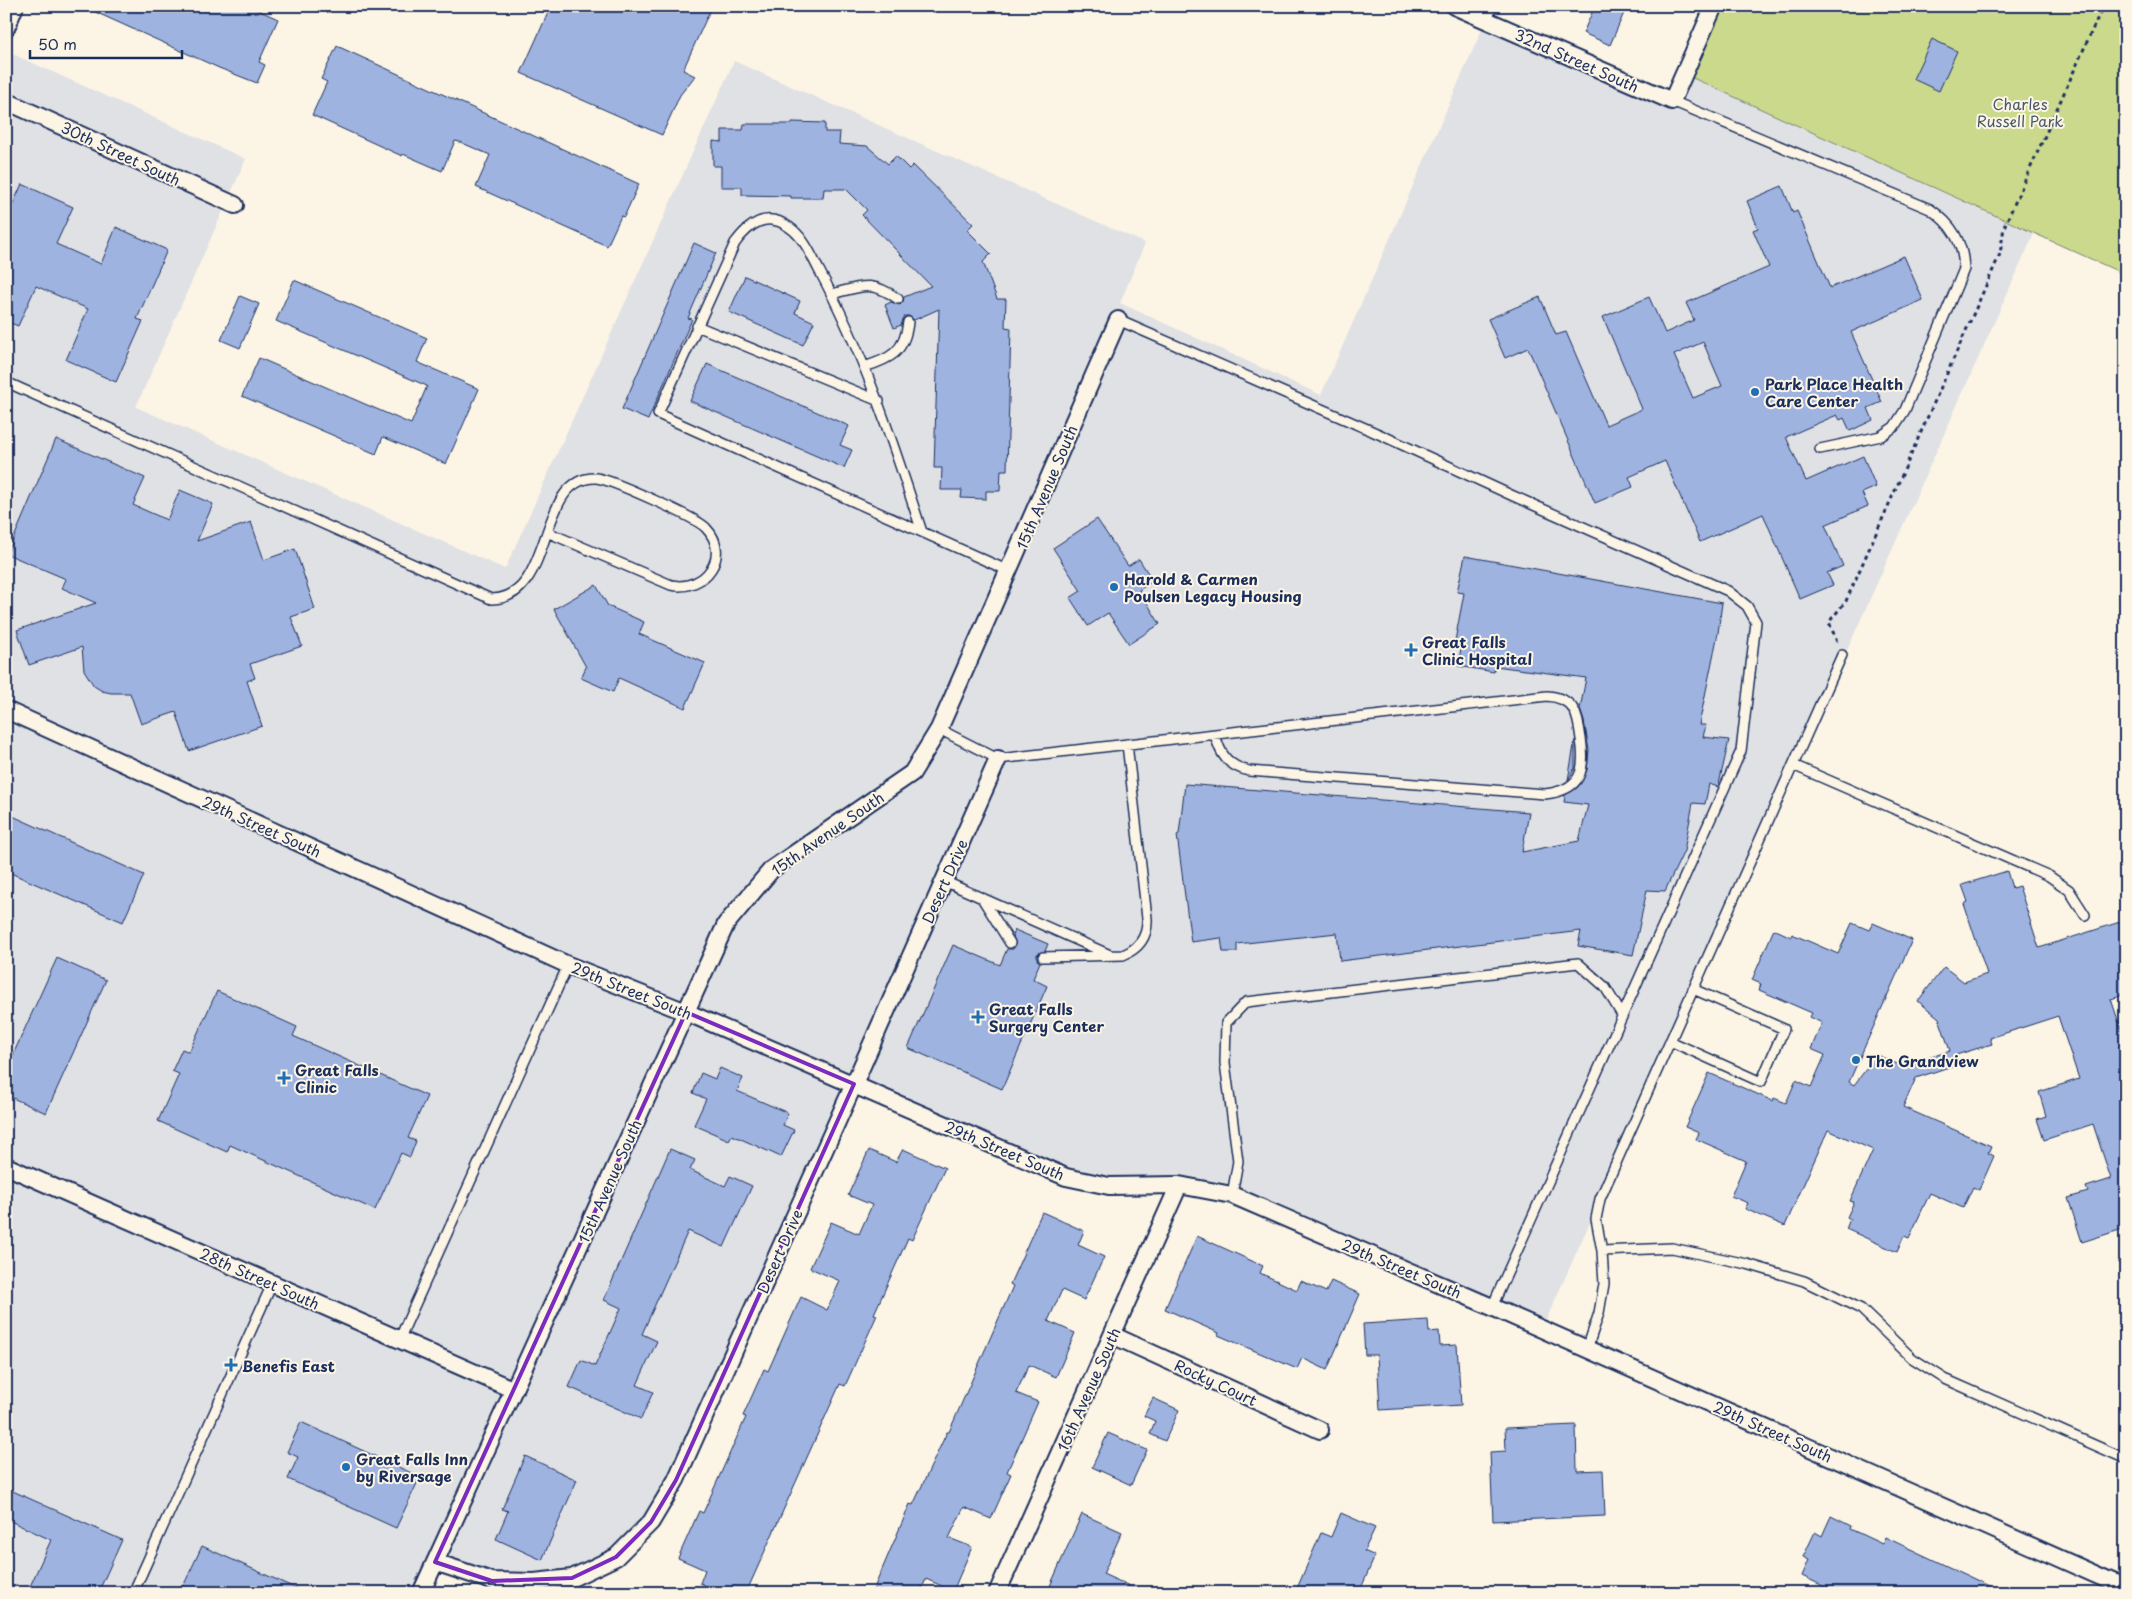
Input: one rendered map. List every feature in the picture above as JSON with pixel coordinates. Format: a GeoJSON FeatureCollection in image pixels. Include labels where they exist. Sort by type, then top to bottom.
{"type":"FeatureCollection","features":[{"type":"Feature","properties":{"kind":"street"},"geometry":{"type":"LineString","coordinates":[[6,28],[16,6]]}},
{"type":"Feature","properties":{"kind":"street","name":"32nd Street South"},"geometry":{"type":"LineString","coordinates":[[1454,6],[1490,13],[1672,101]]}},
{"type":"Feature","properties":{"kind":"street"},"geometry":{"type":"LineString","coordinates":[[1672,101],[1714,6]]}},
{"type":"Feature","properties":{"kind":"street","name":"30th Street South"},"geometry":{"type":"LineString","coordinates":[[6,100],[235,205]]}},
{"type":"Feature","properties":{"kind":"street","name":"15th Avenue South"},"geometry":{"type":"LineString","coordinates":[[422,1593],[726,924],[772,869],[912,772],[939,729],[1118,320]]}},
{"type":"Feature","properties":{"kind":"street","name":"29th Street South"},"geometry":{"type":"LineString","coordinates":[[6,710],[568,965],[686,1012],[1066,1177],[1109,1186],[1180,1185],[1232,1195],[1492,1307],[2126,1588]]}},
{"type":"Feature","properties":{"kind":"street","name":"Desert Drive"},"geometry":{"type":"LineString","coordinates":[[435,1562],[492,1581],[534,1582],[572,1578],[616,1557],[651,1522],[676,1480],[998,759]]}},
{"type":"Feature","properties":{"kind":"street","name":"28th Street South"},"geometry":{"type":"LineString","coordinates":[[6,1166],[514,1390]]}},
{"type":"Feature","properties":{"kind":"street","name":"16th Avenue South"},"geometry":{"type":"LineString","coordinates":[[996,1593],[1180,1185]]}},
{"type":"Feature","properties":{"kind":"street","name":"Rocky Court"},"geometry":{"type":"LineString","coordinates":[[1112,1335],[1320,1430]]}},
{"type":"Feature","properties":{"kind":"lane"},"geometry":{"type":"LineString","coordinates":[[1672,101],[1930,209],[1951,226],[1958,238],[1964,258],[1964,268],[1902,415],[1894,427],[1881,436],[1820,449]]}},
{"type":"Feature","properties":{"kind":"lane"},"geometry":{"type":"LineString","coordinates":[[922,532],[878,401],[832,294],[801,236],[788,226],[773,220],[757,221],[743,232],[735,243],[658,414],[1009,571]]}},
{"type":"Feature","properties":{"kind":"lane"},"geometry":{"type":"LineString","coordinates":[[832,294],[871,286],[884,289],[898,299]]}},
{"type":"Feature","properties":{"kind":"lane"},"geometry":{"type":"LineString","coordinates":[[1118,320],[1397,442],[1511,495],[1728,591],[1746,606],[1756,622],[1741,751],[1492,1307]]}},
{"type":"Feature","properties":{"kind":"lane"},"geometry":{"type":"LineString","coordinates":[[864,367],[893,355],[902,345],[907,333],[908,322]]}},
{"type":"Feature","properties":{"kind":"lane"},"geometry":{"type":"LineString","coordinates":[[697,326],[878,401]]}},
{"type":"Feature","properties":{"kind":"lane"},"geometry":{"type":"LineString","coordinates":[[6,382],[491,599],[507,598],[520,589],[528,576],[548,532],[567,491],[579,482],[598,478],[607,480],[700,523],[713,537],[716,556],[714,565],[696,583],[679,586],[671,585],[548,532]]}},
{"type":"Feature","properties":{"kind":"lane"},"geometry":{"type":"LineString","coordinates":[[1587,1349],[1599,1313],[1604,1284],[1602,1251],[1596,1219],[1600,1199],[1842,655]]}},
{"type":"Feature","properties":{"kind":"lane"},"geometry":{"type":"LineString","coordinates":[[939,729],[998,759],[1127,744],[1547,696],[1563,699],[1575,711],[1584,760],[1582,771],[1576,781],[1567,789],[1557,793],[1545,794],[1249,771],[1238,768],[1228,762],[1221,754],[1215,734]]}},
{"type":"Feature","properties":{"kind":"lane"},"geometry":{"type":"LineString","coordinates":[[1043,957],[1123,955],[1132,951],[1145,937],[1148,928],[1127,744]]}},
{"type":"Feature","properties":{"kind":"lane"},"geometry":{"type":"LineString","coordinates":[[1793,765],[2049,876],[2069,890],[2085,914]]}},
{"type":"Feature","properties":{"kind":"lane"},"geometry":{"type":"LineString","coordinates":[[944,881],[1111,956]]}},
{"type":"Feature","properties":{"kind":"lane"},"geometry":{"type":"LineString","coordinates":[[982,898],[1010,943]]}},
{"type":"Feature","properties":{"kind":"lane"},"geometry":{"type":"LineString","coordinates":[[1232,1195],[1238,1161],[1225,1063],[1226,1023],[1246,1002],[1578,963],[1605,987],[1622,1015]]}},
{"type":"Feature","properties":{"kind":"lane"},"geometry":{"type":"LineString","coordinates":[[399,1340],[568,965]]}},
{"type":"Feature","properties":{"kind":"lane"},"geometry":{"type":"LineString","coordinates":[[1670,1042],[1761,1082],[1784,1029],[1693,989]]}},
{"type":"Feature","properties":{"kind":"lane"},"geometry":{"type":"LineString","coordinates":[[1602,1251],[1672,1248],[1747,1264],[1804,1281],[1861,1308],[1912,1358],[1945,1379],[2126,1459]]}},
{"type":"Feature","properties":{"kind":"lane"},"geometry":{"type":"LineString","coordinates":[[134,1591],[272,1284]]}},
{"type":"Feature","properties":{"kind":"path"},"geometry":{"type":"LineString","coordinates":[[1842,655],[1829,622],[1846,601],[2000,254],[2004,227],[2103,6]]}},
{"type":"Feature","properties":{"kind":"highlighted area"},"geometry":{"type":"Polygon","coordinates":[[[686,1012],[854,1084],[676,1480],[651,1522],[616,1557],[572,1578],[492,1581],[435,1562],[686,1012]]]}},
{"type":"Feature","properties":{"kind":"shaded area"},"geometry":{"type":"Polygon","coordinates":[[[1486,20],[1671,101],[1684,74],[2034,234],[1542,1329],[1232,1195],[1109,1186],[854,1085],[676,1480],[616,1557],[534,1582],[436,1562],[421,1593],[6,1593],[6,51],[246,159],[136,407],[505,569],[734,61],[1145,243],[1120,303],[1321,395],[1486,20]]]}},
{"type":"Feature","properties":{"kind":"green space","name":"Charles Russell Park"},"geometry":{"type":"Polygon","coordinates":[[[1715,6],[2126,6],[2126,275],[1684,74],[1715,6]]]}},
{"type":"Feature","properties":{"kind":"building"},"geometry":{"type":"Polygon","coordinates":[[[82,6],[249,6],[278,19],[259,62],[265,65],[257,83],[219,68],[82,6]]]}},
{"type":"Feature","properties":{"kind":"building"},"geometry":{"type":"Polygon","coordinates":[[[551,6],[712,6],[683,70],[695,76],[680,95],[662,135],[521,73],[551,6]]]}},
{"type":"Feature","properties":{"kind":"building"},"geometry":{"type":"Polygon","coordinates":[[[1595,6],[1627,6],[1610,45],[1583,33],[1595,6]]]}},
{"type":"Feature","properties":{"kind":"building"},"geometry":{"type":"Polygon","coordinates":[[[1932,39],[1957,51],[1939,91],[1913,79],[1932,39]]]}},
{"type":"Feature","properties":{"kind":"building"},"geometry":{"type":"Polygon","coordinates":[[[337,46],[639,184],[624,217],[621,216],[607,246],[476,187],[490,155],[455,141],[442,171],[403,154],[402,156],[312,115],[327,82],[321,79],[337,46]]]}},
{"type":"Feature","properties":{"kind":"building"},"geometry":{"type":"Polygon","coordinates":[[[792,122],[825,123],[825,132],[840,132],[839,144],[867,146],[888,164],[896,156],[909,169],[913,165],[973,224],[967,230],[991,254],[983,262],[997,299],[1006,299],[1005,327],[1011,328],[1007,470],[1001,470],[1000,491],[986,491],[986,499],[961,498],[962,490],[941,490],[942,468],[934,468],[939,309],[914,320],[909,316],[905,316],[901,325],[894,328],[885,305],[891,302],[900,305],[904,297],[931,286],[862,215],[867,210],[846,189],[824,189],[823,198],[791,198],[791,196],[742,195],[742,187],[721,187],[721,166],[713,166],[713,141],[722,142],[722,130],[743,130],[744,124],[792,124],[792,122]]]}},
{"type":"Feature","properties":{"kind":"building"},"geometry":{"type":"Polygon","coordinates":[[[22,184],[73,207],[56,244],[101,264],[116,227],[167,250],[137,319],[143,321],[116,382],[66,360],[88,309],[36,286],[18,326],[6,321],[6,219],[22,184]]]}},
{"type":"Feature","properties":{"kind":"building","name":"Park Place Health Care Center"},"geometry":{"type":"Polygon","coordinates":[[[1782,186],[1793,213],[1797,211],[1830,288],[1904,256],[1923,300],[1851,332],[1882,402],[1868,408],[1873,420],[1850,431],[1844,418],[1840,420],[1837,415],[1786,437],[1806,481],[1863,456],[1876,487],[1862,493],[1868,506],[1825,525],[1843,566],[1827,573],[1833,585],[1800,599],[1763,514],[1700,542],[1665,461],[1629,477],[1633,487],[1595,503],[1528,348],[1505,358],[1488,319],[1540,297],[1556,335],[1566,332],[1606,425],[1642,409],[1603,317],[1649,297],[1665,333],[1694,320],[1686,303],[1769,267],[1753,230],[1758,228],[1747,201],[1782,186]],[[1703,342],[1674,355],[1693,398],[1722,386],[1703,342]]]}},
{"type":"Feature","properties":{"kind":"building"},"geometry":{"type":"Polygon","coordinates":[[[694,243],[716,253],[688,318],[692,319],[648,420],[622,409],[694,243]]]}},
{"type":"Feature","properties":{"kind":"building"},"geometry":{"type":"Polygon","coordinates":[[[745,276],[800,301],[795,313],[814,322],[803,345],[729,312],[745,276]]]}},
{"type":"Feature","properties":{"kind":"building"},"geometry":{"type":"Polygon","coordinates":[[[294,280],[427,338],[417,362],[479,389],[446,464],[383,437],[376,454],[242,396],[259,358],[411,424],[427,386],[276,321],[294,280]]]}},
{"type":"Feature","properties":{"kind":"building"},"geometry":{"type":"Polygon","coordinates":[[[240,296],[259,304],[240,348],[221,340],[240,296]]]}},
{"type":"Feature","properties":{"kind":"building"},"geometry":{"type":"Polygon","coordinates":[[[707,364],[849,426],[840,445],[852,450],[844,468],[690,401],[707,364]]]}},
{"type":"Feature","properties":{"kind":"building"},"geometry":{"type":"Polygon","coordinates":[[[56,439],[145,478],[133,505],[167,520],[180,490],[213,504],[197,541],[251,522],[264,560],[295,549],[315,609],[291,617],[302,646],[250,664],[255,678],[247,681],[262,726],[189,751],[176,712],[141,724],[130,693],[111,693],[102,691],[94,686],[84,670],[82,647],[29,665],[17,630],[96,603],[62,588],[66,579],[7,554],[56,439]]]}},
{"type":"Feature","properties":{"kind":"building"},"geometry":{"type":"Polygon","coordinates":[[[1097,519],[1128,566],[1139,559],[1153,581],[1139,590],[1160,624],[1129,644],[1108,613],[1088,626],[1070,598],[1081,591],[1053,548],[1097,519]]]}},
{"type":"Feature","properties":{"kind":"building"},"geometry":{"type":"Polygon","coordinates":[[[1465,556],[1722,603],[1718,633],[1699,725],[1706,725],[1703,737],[1729,740],[1719,784],[1718,787],[1709,784],[1705,804],[1693,803],[1684,851],[1665,891],[1647,890],[1633,955],[1578,946],[1581,931],[1340,961],[1337,933],[1237,944],[1237,952],[1223,952],[1221,938],[1191,942],[1177,835],[1179,834],[1185,784],[1529,812],[1522,852],[1579,841],[1588,805],[1564,802],[1565,795],[1578,787],[1587,770],[1589,750],[1580,709],[1586,678],[1495,666],[1494,672],[1458,666],[1461,648],[1454,646],[1464,593],[1457,592],[1465,556]]]}},
{"type":"Feature","properties":{"kind":"building"},"geometry":{"type":"Polygon","coordinates":[[[596,585],[608,606],[644,622],[639,634],[705,663],[685,708],[619,678],[613,692],[581,678],[586,667],[554,609],[596,585]]]}},
{"type":"Feature","properties":{"kind":"building"},"geometry":{"type":"Polygon","coordinates":[[[1575,740],[1575,768],[1568,780],[1575,740]]]}},
{"type":"Feature","properties":{"kind":"building"},"geometry":{"type":"Polygon","coordinates":[[[6,813],[144,875],[123,922],[6,871],[6,813]]]}},
{"type":"Feature","properties":{"kind":"building","name":"The Grandview"},"geometry":{"type":"Polygon","coordinates":[[[2007,871],[2012,888],[2019,886],[2039,948],[2126,920],[2126,994],[2111,999],[2126,1044],[2126,1228],[2082,1242],[2068,1198],[2088,1192],[2086,1187],[2111,1179],[2093,1124],[2044,1140],[2037,1119],[2046,1116],[2039,1092],[2079,1079],[2058,1016],[1990,1038],[1992,1044],[1956,1055],[1958,1064],[1916,1078],[1903,1107],[1991,1146],[1988,1153],[1994,1156],[1979,1190],[1973,1187],[1963,1208],[1930,1193],[1909,1238],[1904,1236],[1897,1252],[1846,1229],[1850,1219],[1847,1217],[1854,1202],[1850,1201],[1873,1150],[1828,1130],[1785,1226],[1745,1209],[1748,1203],[1731,1196],[1746,1161],[1696,1139],[1699,1133],[1685,1127],[1709,1073],[1773,1101],[1774,1098],[1786,1103],[1796,1080],[1811,1087],[1825,1055],[1811,1049],[1822,1023],[1810,1017],[1812,1013],[1759,990],[1761,984],[1752,980],[1774,929],[1791,937],[1792,934],[1838,954],[1852,923],[1869,930],[1873,923],[1912,940],[1849,1082],[1854,1085],[1877,1055],[1902,1066],[1950,1051],[1939,1018],[1918,1001],[1944,967],[1964,982],[1987,974],[1964,904],[1968,902],[1962,885],[2007,871]]]}},
{"type":"Feature","properties":{"kind":"building","name":"Great Falls Surgery Center"},"geometry":{"type":"Polygon","coordinates":[[[1015,930],[1048,944],[1045,951],[1037,954],[1037,960],[1040,962],[1033,979],[1047,986],[1002,1089],[908,1048],[953,945],[1000,965],[1007,949],[1013,949],[1016,945],[1013,936],[1015,930]]]}},
{"type":"Feature","properties":{"kind":"building"},"geometry":{"type":"Polygon","coordinates":[[[57,958],[106,980],[46,1113],[6,1095],[6,1070],[57,958]]]}},
{"type":"Feature","properties":{"kind":"building"},"geometry":{"type":"Polygon","coordinates":[[[217,991],[297,1027],[293,1036],[427,1096],[408,1138],[416,1141],[410,1157],[401,1153],[375,1210],[230,1145],[227,1152],[158,1121],[179,1074],[172,1071],[182,1049],[189,1052],[217,991]]]}},
{"type":"Feature","properties":{"kind":"building"},"geometry":{"type":"Polygon","coordinates":[[[720,1068],[743,1078],[737,1091],[788,1113],[783,1125],[794,1130],[781,1157],[732,1135],[729,1140],[694,1125],[706,1099],[693,1093],[701,1073],[715,1079],[720,1068]]]}},
{"type":"Feature","properties":{"kind":"building"},"geometry":{"type":"Polygon","coordinates":[[[670,1149],[695,1160],[690,1170],[725,1186],[730,1176],[752,1186],[724,1247],[688,1231],[642,1334],[657,1341],[637,1385],[653,1392],[641,1419],[569,1387],[581,1360],[595,1366],[621,1308],[604,1300],[670,1149]]]}},
{"type":"Feature","properties":{"kind":"building"},"geometry":{"type":"Polygon","coordinates":[[[903,1149],[945,1168],[912,1240],[908,1238],[874,1314],[877,1315],[845,1386],[840,1384],[746,1593],[722,1593],[700,1583],[705,1570],[678,1558],[699,1511],[703,1513],[746,1417],[743,1416],[764,1369],[768,1371],[801,1297],[827,1310],[840,1281],[810,1268],[831,1222],[859,1234],[872,1205],[848,1195],[869,1150],[896,1162],[903,1149]]]}},
{"type":"Feature","properties":{"kind":"building"},"geometry":{"type":"Polygon","coordinates":[[[1042,1212],[1084,1231],[1078,1245],[1104,1257],[1084,1300],[1062,1290],[1048,1321],[1075,1333],[1056,1377],[1029,1365],[1016,1393],[1038,1402],[1007,1472],[1011,1474],[991,1519],[964,1507],[949,1538],[972,1547],[953,1591],[926,1579],[920,1593],[872,1593],[910,1504],[913,1505],[947,1432],[949,1432],[1013,1286],[1010,1284],[1042,1212]]]}},
{"type":"Feature","properties":{"kind":"building"},"geometry":{"type":"Polygon","coordinates":[[[1197,1236],[1263,1266],[1260,1273],[1297,1290],[1301,1281],[1326,1292],[1331,1281],[1360,1294],[1327,1370],[1302,1358],[1297,1369],[1218,1335],[1219,1333],[1165,1309],[1197,1236]]]}},
{"type":"Feature","properties":{"kind":"building"},"geometry":{"type":"Polygon","coordinates":[[[1428,1320],[1429,1332],[1439,1331],[1440,1346],[1457,1345],[1461,1405],[1380,1410],[1377,1355],[1365,1355],[1363,1324],[1428,1320]]]}},
{"type":"Feature","properties":{"kind":"building"},"geometry":{"type":"Polygon","coordinates":[[[1153,1398],[1179,1410],[1165,1441],[1150,1434],[1155,1421],[1144,1416],[1153,1398]]]}},
{"type":"Feature","properties":{"kind":"building","name":"Great Falls Inn by Riversage"},"geometry":{"type":"Polygon","coordinates":[[[301,1422],[420,1477],[396,1528],[288,1479],[298,1457],[287,1452],[301,1422]]]}},
{"type":"Feature","properties":{"kind":"building"},"geometry":{"type":"Polygon","coordinates":[[[1576,1425],[1577,1471],[1603,1470],[1605,1516],[1493,1521],[1490,1452],[1506,1451],[1505,1428],[1576,1425]]]}},
{"type":"Feature","properties":{"kind":"building"},"geometry":{"type":"Polygon","coordinates":[[[1108,1433],[1147,1450],[1131,1485],[1092,1467],[1108,1433]]]}},
{"type":"Feature","properties":{"kind":"building"},"geometry":{"type":"Polygon","coordinates":[[[525,1456],[577,1480],[542,1560],[496,1539],[508,1511],[502,1509],[525,1456]]]}},
{"type":"Feature","properties":{"kind":"building"},"geometry":{"type":"Polygon","coordinates":[[[6,1488],[122,1540],[98,1593],[27,1593],[51,1540],[6,1519],[6,1488]]]}},
{"type":"Feature","properties":{"kind":"building"},"geometry":{"type":"Polygon","coordinates":[[[1341,1513],[1375,1528],[1364,1551],[1375,1556],[1359,1593],[1295,1593],[1321,1533],[1331,1537],[1341,1513]]]}},
{"type":"Feature","properties":{"kind":"building"},"geometry":{"type":"Polygon","coordinates":[[[1082,1514],[1122,1532],[1103,1574],[1145,1593],[1065,1593],[1050,1586],[1082,1514]]]}},
{"type":"Feature","properties":{"kind":"building"},"geometry":{"type":"Polygon","coordinates":[[[1831,1516],[1851,1526],[1850,1529],[1882,1544],[1885,1537],[2004,1593],[1838,1593],[1802,1576],[1809,1560],[1803,1557],[1815,1532],[1822,1536],[1831,1516]]]}},
{"type":"Feature","properties":{"kind":"building"},"geometry":{"type":"Polygon","coordinates":[[[202,1546],[306,1593],[180,1593],[202,1546]]]}},
{"type":"Feature","properties":{"kind":"place","name":"Park Place Health Care Center"},"geometry":{"type":"Point","coordinates":[1755,392]}},
{"type":"Feature","properties":{"kind":"place","name":"Harold & Carmen Poulsen Legacy Housing"},"geometry":{"type":"Point","coordinates":[1114,587]}},
{"type":"Feature","properties":{"kind":"place","name":"Great Falls Clinic Hospital"},"geometry":{"type":"Point","coordinates":[1411,650]}},
{"type":"Feature","properties":{"kind":"place","name":"Great Falls Surgery Center"},"geometry":{"type":"Point","coordinates":[978,1017]}},
{"type":"Feature","properties":{"kind":"place","name":"The Grandview"},"geometry":{"type":"Point","coordinates":[1856,1060]}},
{"type":"Feature","properties":{"kind":"place","name":"Great Falls Clinic"},"geometry":{"type":"Point","coordinates":[284,1078]}},
{"type":"Feature","properties":{"kind":"place","name":"Benefis East"},"geometry":{"type":"Point","coordinates":[231,1365]}},
{"type":"Feature","properties":{"kind":"place","name":"Great Falls Inn by Riversage"},"geometry":{"type":"Point","coordinates":[346,1467]}}]}
